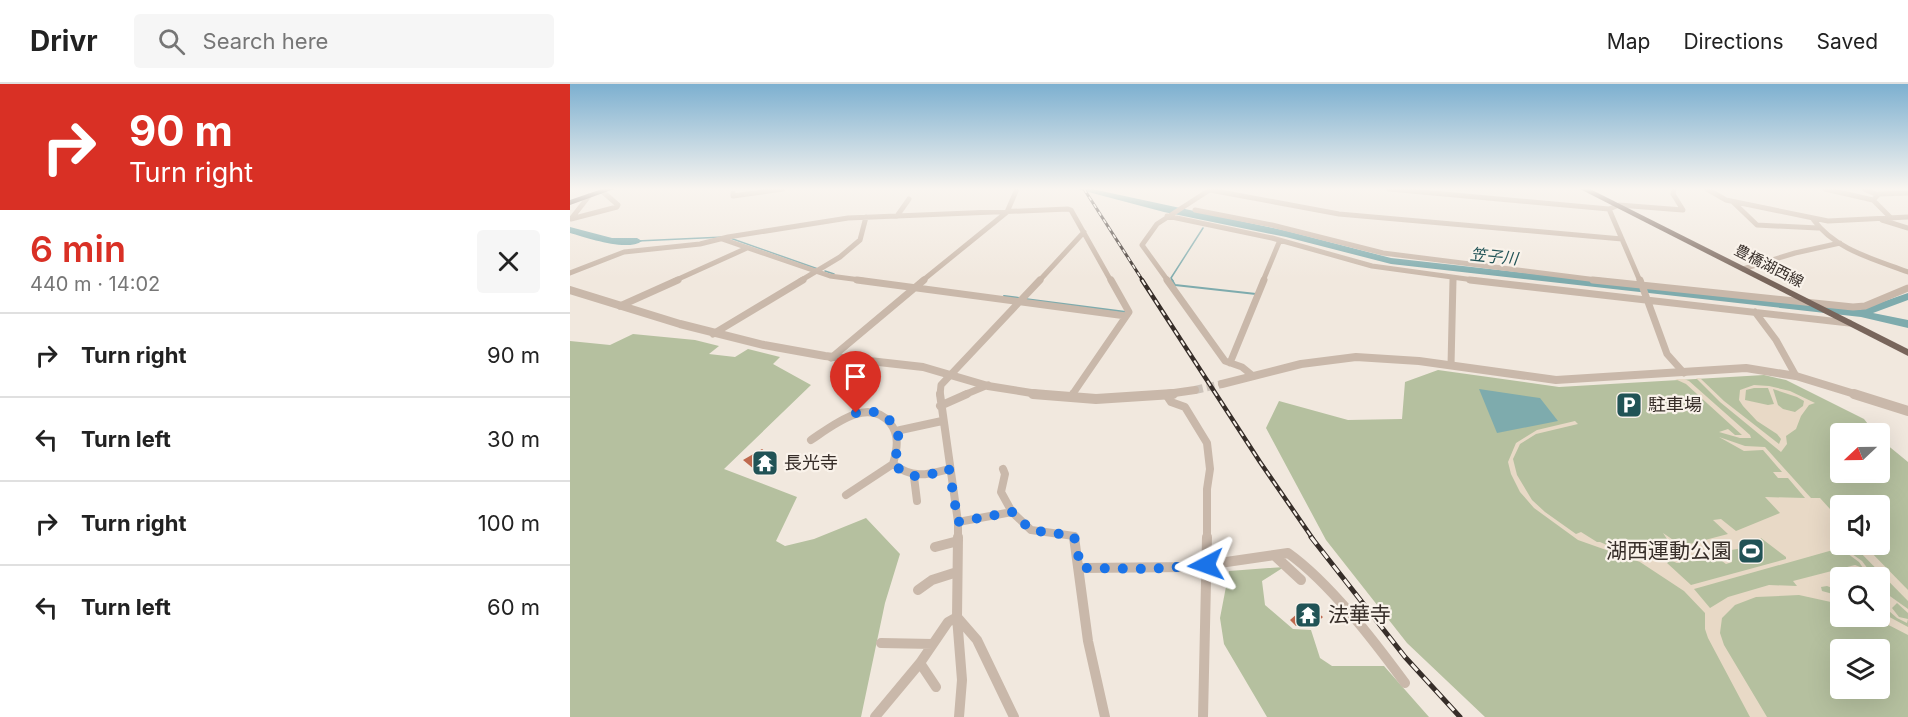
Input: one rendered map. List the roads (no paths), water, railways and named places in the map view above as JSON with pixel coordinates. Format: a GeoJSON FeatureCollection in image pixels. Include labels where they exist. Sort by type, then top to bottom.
{"type":"FeatureCollection","features":[{"type":"Feature","properties":{"kind":"main road","name":"豊橋湖西線"},"geometry":{"type":"LineString","coordinates":[[1636,219],[1743,269],[1908,353]]}},
{"type":"Feature","properties":{"kind":"street"},"geometry":{"type":"LineString","coordinates":[[570,273],[624,252],[856,219]]}},
{"type":"Feature","properties":{"kind":"street"},"geometry":{"type":"LineString","coordinates":[[713,334],[819,272],[860,240],[866,219]]}},
{"type":"Feature","properties":{"kind":"street"},"geometry":{"type":"LineString","coordinates":[[831,358],[999,219]]}},
{"type":"Feature","properties":{"kind":"street"},"geometry":{"type":"LineString","coordinates":[[1072,396],[1129,312],[1076,219]]}},
{"type":"Feature","properties":{"kind":"street"},"geometry":{"type":"LineString","coordinates":[[1164,219],[1142,245],[1225,362],[1251,372],[1254,376]]}},
{"type":"Feature","properties":{"kind":"street"},"geometry":{"type":"LineString","coordinates":[[1179,219],[1280,240],[1362,264],[1453,278],[1845,321]]}},
{"type":"Feature","properties":{"kind":"street"},"geometry":{"type":"LineString","coordinates":[[1239,219],[1377,252],[1643,286],[1721,292],[1811,304],[1865,306],[1908,288]]}},
{"type":"Feature","properties":{"kind":"street"},"geometry":{"type":"LineString","coordinates":[[1389,219],[1622,240]]}},
{"type":"Feature","properties":{"kind":"street"},"geometry":{"type":"LineString","coordinates":[[1615,219],[1622,240],[1648,298],[1667,354],[1684,373]]}},
{"type":"Feature","properties":{"kind":"street"},"geometry":{"type":"LineString","coordinates":[[1750,219],[1756,225],[1818,228]]}},
{"type":"Feature","properties":{"kind":"street"},"geometry":{"type":"LineString","coordinates":[[1813,219],[1828,221],[1881,219],[1908,228]]}},
{"type":"Feature","properties":{"kind":"street"},"geometry":{"type":"LineString","coordinates":[[1813,219],[1818,228],[1840,243],[1908,272]]}},
{"type":"Feature","properties":{"kind":"street"},"geometry":{"type":"LineString","coordinates":[[959,717],[962,680],[957,617],[958,522],[940,406],[940,385],[1084,232]]}},
{"type":"Feature","properties":{"kind":"street"},"geometry":{"type":"LineString","coordinates":[[724,238],[830,276],[1126,316]]}},
{"type":"Feature","properties":{"kind":"street"},"geometry":{"type":"LineString","coordinates":[[1230,363],[1280,240]]}},
{"type":"Feature","properties":{"kind":"street"},"geometry":{"type":"LineString","coordinates":[[1743,269],[1795,253],[1840,243]]}},
{"type":"Feature","properties":{"kind":"street"},"geometry":{"type":"LineString","coordinates":[[620,306],[747,248]]}},
{"type":"Feature","properties":{"kind":"street"},"geometry":{"type":"LineString","coordinates":[[1451,365],[1453,278]]}},
{"type":"Feature","properties":{"kind":"street"},"geometry":{"type":"LineString","coordinates":[[570,290],[713,334],[831,358],[924,367],[988,385],[1029,393],[1134,399],[1167,396],[1195,390]]}},
{"type":"Feature","properties":{"kind":"street"},"geometry":{"type":"LineString","coordinates":[[1755,312],[1776,340],[1796,376]]}},
{"type":"Feature","properties":{"kind":"street"},"geometry":{"type":"LineString","coordinates":[[1222,384],[1301,364],[1356,357],[1397,358],[1556,380],[1746,368],[1796,376],[1908,411]]}},
{"type":"Feature","properties":{"kind":"street"},"geometry":{"type":"LineString","coordinates":[[940,406],[988,385]]}},
{"type":"Feature","properties":{"kind":"street"},"geometry":{"type":"LineString","coordinates":[[1167,396],[1172,402],[1185,407],[1210,450],[1210,469],[1206,489],[1208,506],[1203,717]]}},
{"type":"Feature","properties":{"kind":"street"},"geometry":{"type":"LineString","coordinates":[[811,440],[861,411],[881,413],[896,431],[897,448],[893,464],[846,495]]}},
{"type":"Feature","properties":{"kind":"street"},"geometry":{"type":"LineString","coordinates":[[896,431],[942,421]]}},
{"type":"Feature","properties":{"kind":"street"},"geometry":{"type":"LineString","coordinates":[[893,464],[906,475],[914,477],[949,469]]}},
{"type":"Feature","properties":{"kind":"street"},"geometry":{"type":"LineString","coordinates":[[1003,469],[1005,474],[1001,492],[1012,512],[1031,530],[1074,536],[1081,568],[1080,586],[1088,646],[1105,717]]}},
{"type":"Feature","properties":{"kind":"street"},"geometry":{"type":"LineString","coordinates":[[914,477],[917,501]]}},
{"type":"Feature","properties":{"kind":"street"},"geometry":{"type":"LineString","coordinates":[[958,522],[1012,512]]}},
{"type":"Feature","properties":{"kind":"street"},"geometry":{"type":"LineString","coordinates":[[935,547],[957,541]]}},
{"type":"Feature","properties":{"kind":"street"},"geometry":{"type":"LineString","coordinates":[[1081,568],[1150,569],[1206,565],[1288,553],[1302,563],[1372,638],[1405,683]]}},
{"type":"Feature","properties":{"kind":"street"},"geometry":{"type":"LineString","coordinates":[[1274,555],[1301,580]]}},
{"type":"Feature","properties":{"kind":"street"},"geometry":{"type":"LineString","coordinates":[[918,590],[932,580],[957,572]]}},
{"type":"Feature","properties":{"kind":"street"},"geometry":{"type":"LineString","coordinates":[[875,717],[920,663],[948,622],[957,617]]}},
{"type":"Feature","properties":{"kind":"street"},"geometry":{"type":"LineString","coordinates":[[957,617],[977,640],[1014,717]]}},
{"type":"Feature","properties":{"kind":"street"},"geometry":{"type":"LineString","coordinates":[[881,643],[933,644]]}},
{"type":"Feature","properties":{"kind":"street"},"geometry":{"type":"LineString","coordinates":[[920,663],[936,687]]}},
{"type":"Feature","properties":{"kind":"water"},"geometry":{"type":"Polygon","coordinates":[[[1479,389],[1540,398],[1558,421],[1497,433],[1479,389]]]}},
{"type":"Feature","properties":{"kind":"waterway","name":"笠子川"},"geometry":{"type":"LineString","coordinates":[[1211,219],[1287,234],[1391,261],[1861,314],[1908,324]]}},
{"type":"Feature","properties":{"kind":"waterway"},"geometry":{"type":"LineString","coordinates":[[1173,281],[1171,278],[1203,228]]}},
{"type":"Feature","properties":{"kind":"waterway"},"geometry":{"type":"LineString","coordinates":[[570,230],[612,241],[637,241]]}},
{"type":"Feature","properties":{"kind":"waterway"},"geometry":{"type":"LineString","coordinates":[[637,241],[724,237]]}},
{"type":"Feature","properties":{"kind":"waterway"},"geometry":{"type":"LineString","coordinates":[[730,238],[818,269]]}},
{"type":"Feature","properties":{"kind":"waterway"},"geometry":{"type":"LineString","coordinates":[[825,271],[834,274]]}},
{"type":"Feature","properties":{"kind":"waterway"},"geometry":{"type":"LineString","coordinates":[[1172,280],[1175,285],[1256,294]]}},
{"type":"Feature","properties":{"kind":"waterway"},"geometry":{"type":"LineString","coordinates":[[1004,296],[1019,298]]}},
{"type":"Feature","properties":{"kind":"waterway"},"geometry":{"type":"LineString","coordinates":[[1863,313],[1908,296]]}},
{"type":"Feature","properties":{"kind":"waterway"},"geometry":{"type":"LineString","coordinates":[[1025,299],[1126,312]]}},
{"type":"Feature","properties":{"kind":"tunnel"},"geometry":{"type":"LineString","coordinates":[[1195,390],[1222,384]]}},
{"type":"Feature","properties":{"kind":"railway"},"geometry":{"type":"LineString","coordinates":[[1103,219],[1143,281]]}},
{"type":"Feature","properties":{"kind":"railway"},"geometry":{"type":"LineString","coordinates":[[1142,280],[1260,462],[1313,539]]}},
{"type":"Feature","properties":{"kind":"railway"},"geometry":{"type":"LineString","coordinates":[[1311,537],[1405,657],[1460,717]]}},
{"type":"Feature","properties":{"kind":"place","name":"駐車場"},"geometry":{"type":"Point","coordinates":[1629,405]}},
{"type":"Feature","properties":{"kind":"place","name":"長光寺"},"geometry":{"type":"Point","coordinates":[765,463]}},
{"type":"Feature","properties":{"kind":"place","name":"湖西運動公園"},"geometry":{"type":"Point","coordinates":[1751,551]}},
{"type":"Feature","properties":{"kind":"place","name":"法華寺"},"geometry":{"type":"Point","coordinates":[1308,615]}}]}
